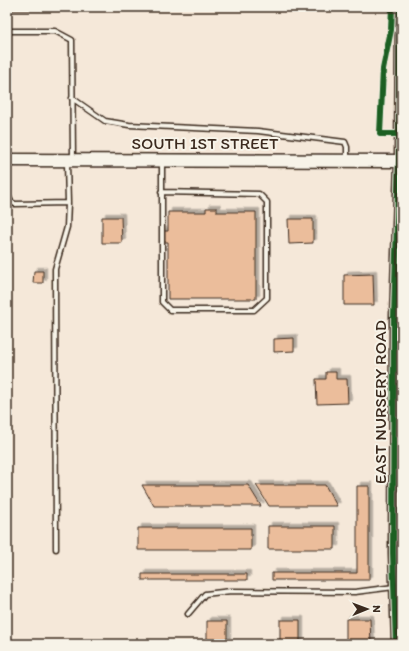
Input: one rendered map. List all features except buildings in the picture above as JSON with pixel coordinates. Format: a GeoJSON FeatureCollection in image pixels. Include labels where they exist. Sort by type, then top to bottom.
{"type":"FeatureCollection","features":[{"type":"Feature","properties":{"kind":"main road","name":"SOUTH 1ST STREET"},"geometry":{"type":"LineString","coordinates":[[7,160],[400,161]]}},
{"type":"Feature","properties":{"kind":"street","name":"EAST NURSERY ROAD"},"geometry":{"type":"LineString","coordinates":[[396,644],[394,616],[394,317],[400,161],[400,7]]}},
{"type":"Feature","properties":{"kind":"lane"},"geometry":{"type":"LineString","coordinates":[[7,31],[56,31],[72,40],[72,98],[67,227],[55,269],[56,550]]}},
{"type":"Feature","properties":{"kind":"lane"},"geometry":{"type":"LineString","coordinates":[[72,98],[105,121],[123,124],[258,131],[344,142],[347,147],[347,161]]}},
{"type":"Feature","properties":{"kind":"lane"},"geometry":{"type":"LineString","coordinates":[[7,160],[7,193],[11,202],[68,203]]}},
{"type":"Feature","properties":{"kind":"lane"},"geometry":{"type":"LineString","coordinates":[[161,192],[259,194],[267,202],[267,298],[254,310],[170,310],[162,302],[161,192],[162,160]]}},
{"type":"Feature","properties":{"kind":"lane"},"geometry":{"type":"LineString","coordinates":[[188,614],[205,594],[231,591],[355,592],[394,587]]}},
{"type":"Feature","properties":{"kind":"lane"},"geometry":{"type":"LineString","coordinates":[[394,616],[402,621]]}},
{"type":"Feature","properties":{"kind":"cycle path"},"geometry":{"type":"LineString","coordinates":[[392,7],[391,30],[383,69],[380,134],[402,134]]}},
{"type":"Feature","properties":{"kind":"cycle path"},"geometry":{"type":"LineString","coordinates":[[396,644],[393,553],[394,317],[399,161],[400,7]]}}]}
